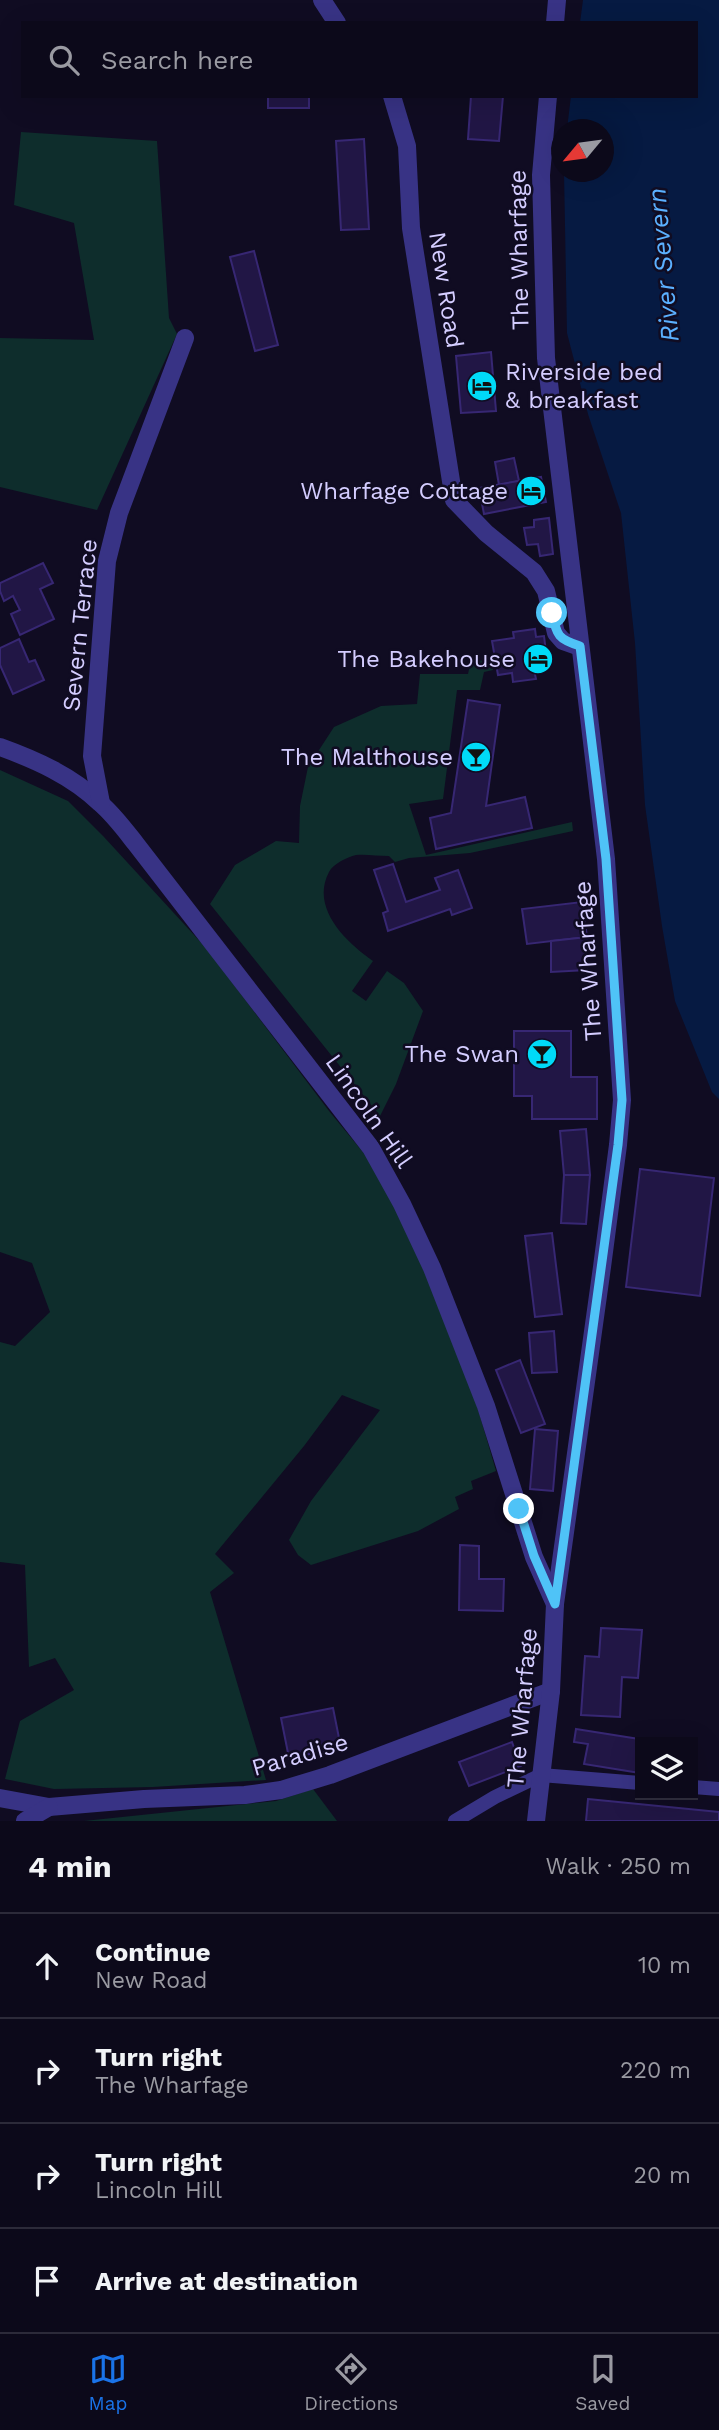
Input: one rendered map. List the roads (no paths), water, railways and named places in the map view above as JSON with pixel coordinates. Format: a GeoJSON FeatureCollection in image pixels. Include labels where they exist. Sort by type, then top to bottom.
{"type":"FeatureCollection","features":[{"type":"Feature","properties":{"kind":"street"},"geometry":{"type":"LineString","coordinates":[[321,0],[336,21]]}},
{"type":"Feature","properties":{"kind":"street"},"geometry":{"type":"LineString","coordinates":[[555,21],[557,0]]}},
{"type":"Feature","properties":{"kind":"street","name":"New Road"},"geometry":{"type":"LineString","coordinates":[[393,98],[407,146],[411,228],[454,500],[486,533],[534,572],[546,591],[556,633],[563,641],[580,646]]}},
{"type":"Feature","properties":{"kind":"street","name":"The Wharfage"},"geometry":{"type":"LineString","coordinates":[[537,1821],[551,1690],[555,1604],[606,1240],[622,1100],[606,859],[546,358],[541,176],[548,98]]}},
{"type":"Feature","properties":{"kind":"street","name":"Severn Terrace"},"geometry":{"type":"LineString","coordinates":[[101,803],[92,756],[107,561],[119,513],[185,338]]}},
{"type":"Feature","properties":{"kind":"street","name":"Lincoln Hill"},"geometry":{"type":"LineString","coordinates":[[0,747],[30,758],[66,777],[101,803],[371,1147],[432,1268],[486,1406],[534,1556],[555,1604]]}},
{"type":"Feature","properties":{"kind":"street","name":"Paradise"},"geometry":{"type":"LineString","coordinates":[[0,1798],[50,1807],[144,1799],[245,1795],[281,1790],[330,1775],[551,1690]]}},
{"type":"Feature","properties":{"kind":"street","name":"Paradise"},"geometry":{"type":"LineString","coordinates":[[25,1821],[50,1807]]}},
{"type":"Feature","properties":{"kind":"lane"},"geometry":{"type":"LineString","coordinates":[[455,1821],[495,1797],[541,1775],[635,1783]]}},
{"type":"Feature","properties":{"kind":"lane"},"geometry":{"type":"LineString","coordinates":[[698,1787],[719,1789]]}},
{"type":"Feature","properties":{"kind":"water","name":"River Severn"},"geometry":{"type":"Polygon","coordinates":[[[583,0],[719,0],[719,1099],[712,1092],[675,1001],[645,805],[635,643],[621,513],[588,414],[567,333],[564,182],[614,182],[614,119],[568,119],[571,98],[698,98],[698,21],[580,21],[583,0]]]}},
{"type":"Feature","properties":{"kind":"place","name":"Riverside bed & breakfast"},"geometry":{"type":"Point","coordinates":[482,386]}},
{"type":"Feature","properties":{"kind":"place","name":"Wharfage Cottage"},"geometry":{"type":"Point","coordinates":[531,491]}},
{"type":"Feature","properties":{"kind":"place","name":"The Bakehouse"},"geometry":{"type":"Point","coordinates":[538,659]}},
{"type":"Feature","properties":{"kind":"place","name":"The Malthouse"},"geometry":{"type":"Point","coordinates":[476,757]}},
{"type":"Feature","properties":{"kind":"place","name":"The Swan"},"geometry":{"type":"Point","coordinates":[542,1054]}}]}
